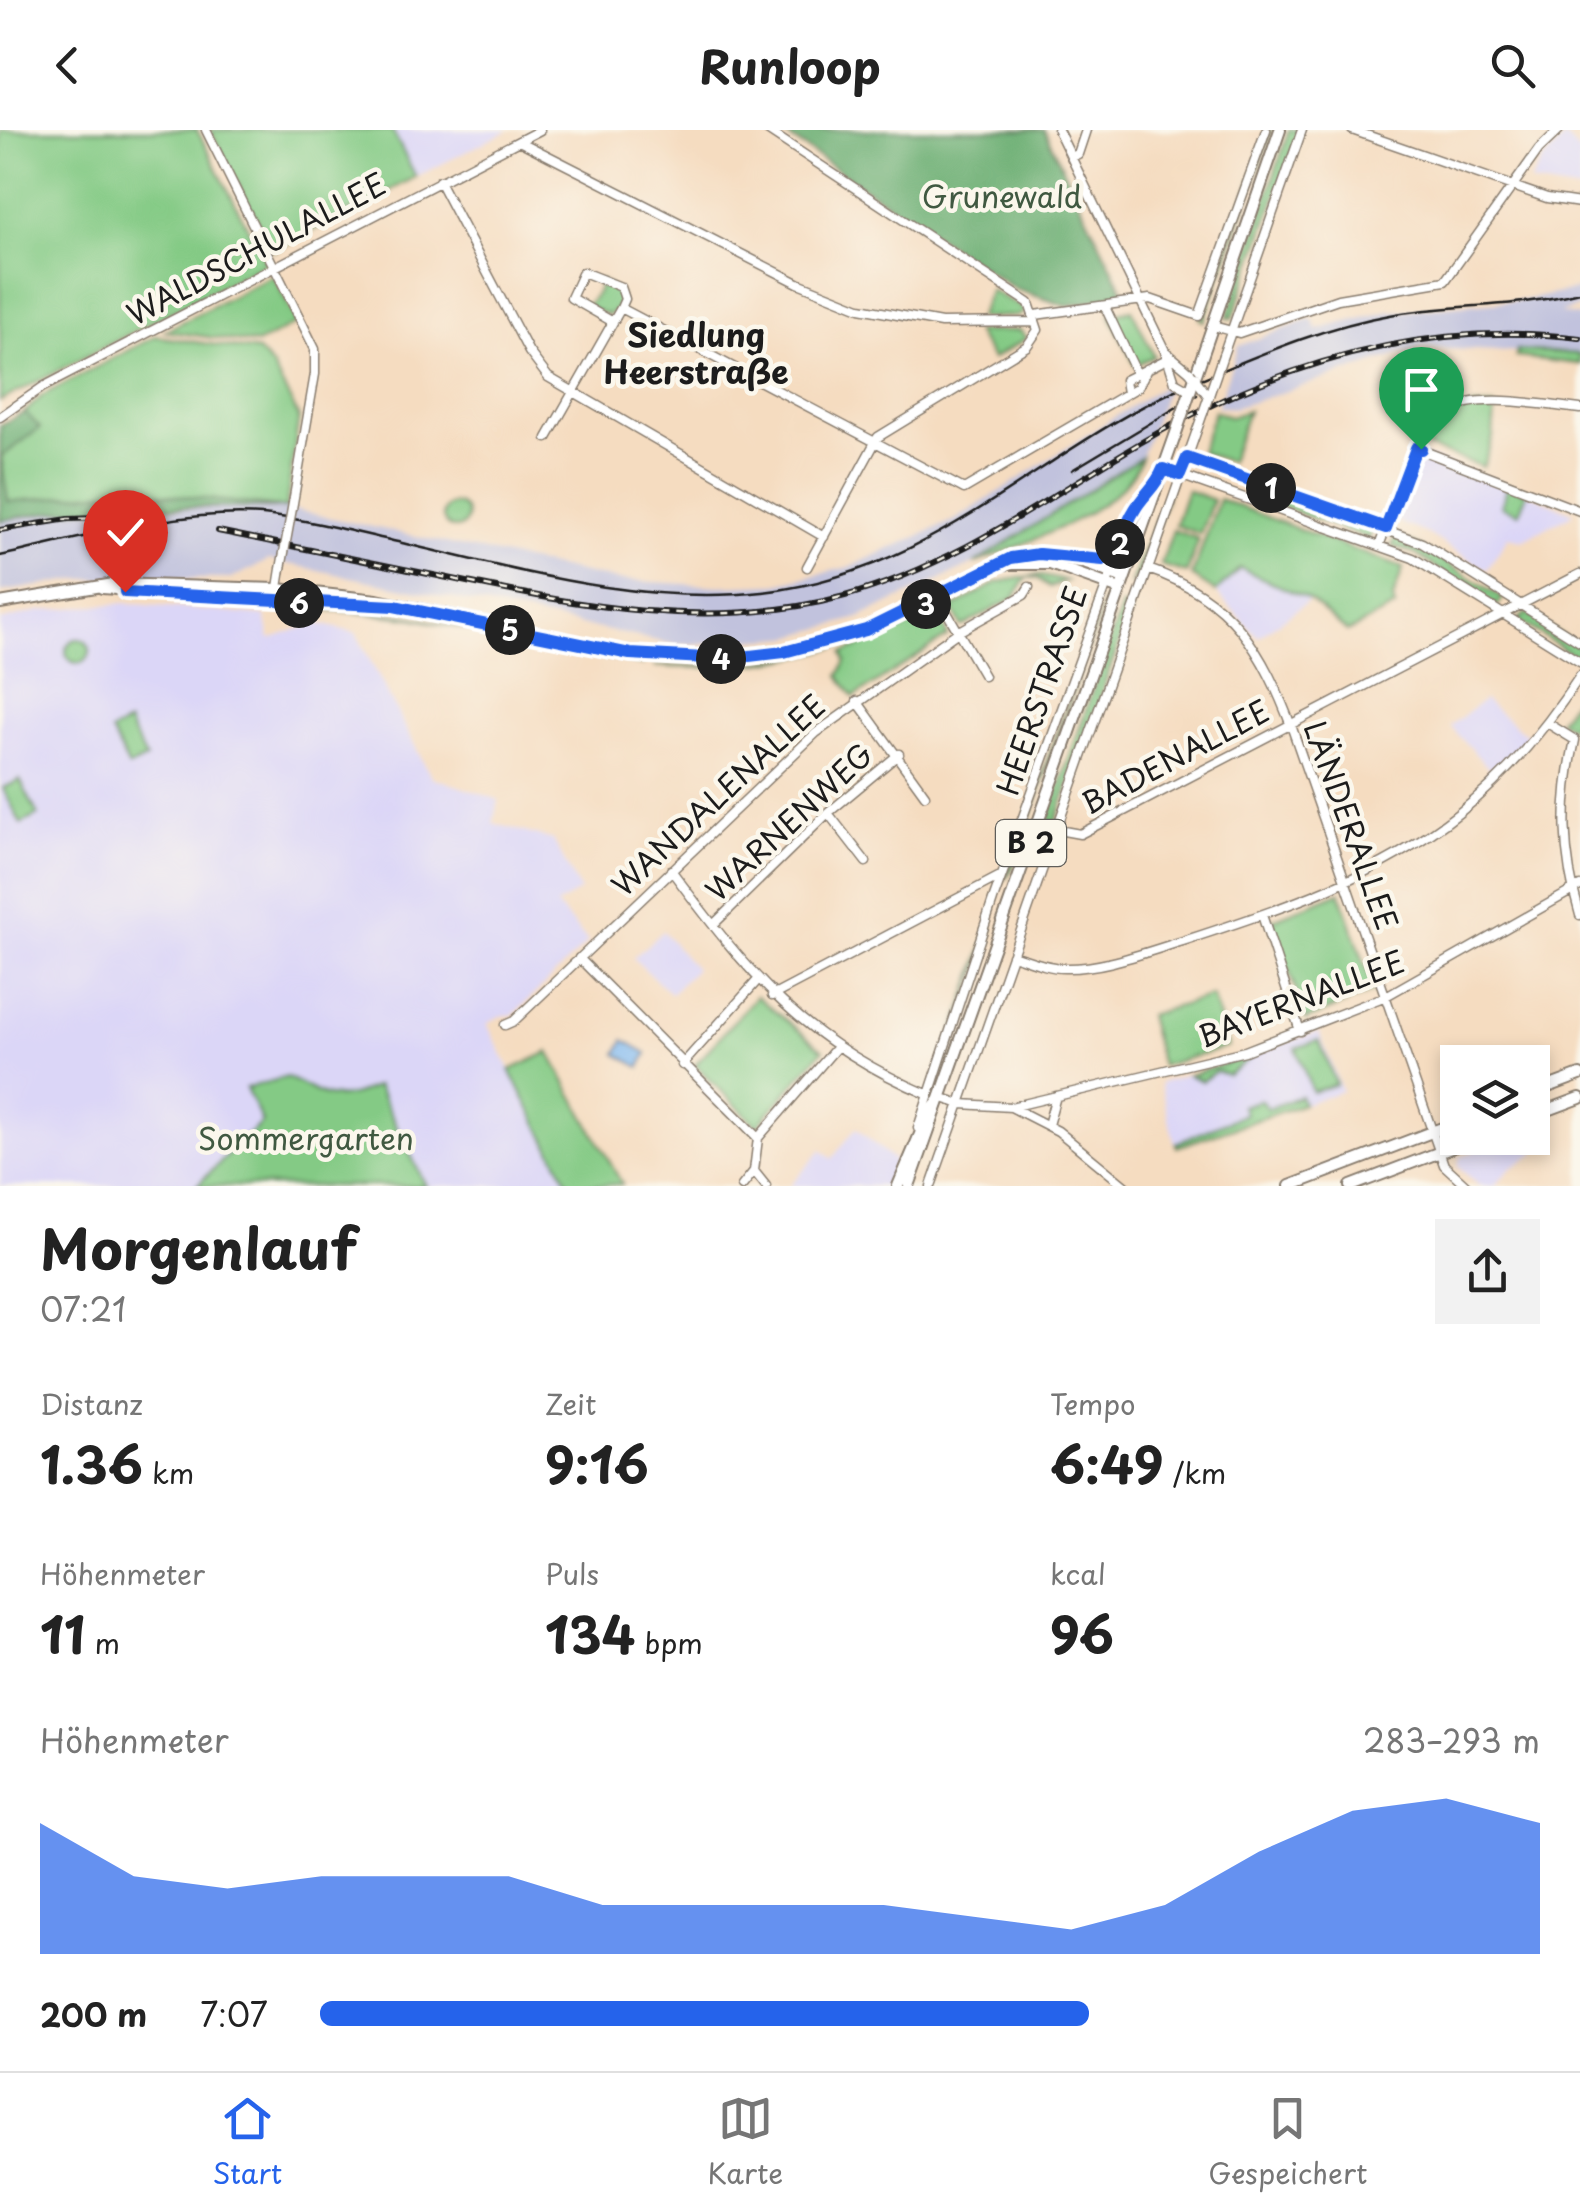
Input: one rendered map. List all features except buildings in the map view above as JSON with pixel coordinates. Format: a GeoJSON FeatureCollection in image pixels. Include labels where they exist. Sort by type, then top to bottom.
{"type":"FeatureCollection","features":[{"type":"Feature","properties":{"kind":"main road","name":"HEERSTRASSE"},"geometry":{"type":"LineString","coordinates":[[909,1186],[1280,130]]}},
{"type":"Feature","properties":{"kind":"main road","name":"HEERSTRASSE"},"geometry":{"type":"LineString","coordinates":[[1122,542],[1136,507],[1157,485]]}},
{"type":"Feature","properties":{"kind":"main road"},"geometry":{"type":"LineString","coordinates":[[0,603],[101,588],[166,584],[278,589],[364,598],[612,651],[706,660],[816,646],[866,630],[938,598],[1011,558],[1039,554],[1103,560],[1122,542]]}},
{"type":"Feature","properties":{"kind":"main road"},"geometry":{"type":"LineString","coordinates":[[1074,560],[1109,579]]}},
{"type":"Feature","properties":{"kind":"main road"},"geometry":{"type":"LineString","coordinates":[[1004,564],[1050,564],[1122,583]]}},
{"type":"Feature","properties":{"kind":"main road"},"geometry":{"type":"LineString","coordinates":[[101,588],[276,602],[394,606]]}},
{"type":"Feature","properties":{"kind":"main road"},"geometry":{"type":"LineString","coordinates":[[1550,1086],[1580,1074]]}},
{"type":"Feature","properties":{"kind":"main road","name":"HEERSTRASSE"},"geometry":{"type":"LineString","coordinates":[[898,1186],[912,1147],[942,1098]]}},
{"type":"Feature","properties":{"kind":"main road"},"geometry":{"type":"LineString","coordinates":[[1550,1109],[1580,1098]]}},
{"type":"Feature","properties":{"kind":"main road"},"geometry":{"type":"LineString","coordinates":[[1290,1186],[1304,1184],[1440,1129]]}},
{"type":"Feature","properties":{"kind":"main road"},"geometry":{"type":"LineString","coordinates":[[1351,1186],[1440,1152]]}},
{"type":"Feature","properties":{"kind":"street"},"geometry":{"type":"LineString","coordinates":[[206,130],[312,338],[316,360],[276,602]]}},
{"type":"Feature","properties":{"kind":"street","name":"WALDSCHULALLEE"},"geometry":{"type":"LineString","coordinates":[[0,417],[44,387],[540,130]]}},
{"type":"Feature","properties":{"kind":"street"},"geometry":{"type":"LineString","coordinates":[[767,130],[1028,303],[1037,334],[1028,345],[875,442],[807,568]]}},
{"type":"Feature","properties":{"kind":"street"},"geometry":{"type":"LineString","coordinates":[[1058,130],[1176,382],[1190,391]]}},
{"type":"Feature","properties":{"kind":"street"},"geometry":{"type":"LineString","coordinates":[[1071,156],[1078,154],[1086,130]]}},
{"type":"Feature","properties":{"kind":"street"},"geometry":{"type":"LineString","coordinates":[[519,141],[798,283],[860,308],[941,324],[1035,319],[1140,299],[1201,314],[1266,130]]}},
{"type":"Feature","properties":{"kind":"street","name":"HEERSTRASSE"},"geometry":{"type":"LineString","coordinates":[[931,1186],[1180,475],[1235,332],[1302,130]]}},
{"type":"Feature","properties":{"kind":"street"},"geometry":{"type":"LineString","coordinates":[[1352,130],[1512,187],[1580,203]]}},
{"type":"Feature","properties":{"kind":"street"},"geometry":{"type":"LineString","coordinates":[[1213,326],[1235,332],[1338,299],[1438,284],[1456,268],[1512,187],[1558,130]]}},
{"type":"Feature","properties":{"kind":"street"},"geometry":{"type":"LineString","coordinates":[[439,181],[529,352],[548,376],[824,538]]}},
{"type":"Feature","properties":{"kind":"street"},"geometry":{"type":"LineString","coordinates":[[548,438],[625,299],[620,288],[590,272],[578,278],[571,298],[612,322]]}},
{"type":"Feature","properties":{"kind":"street"},"geometry":{"type":"LineString","coordinates":[[1104,307],[1137,374]]}},
{"type":"Feature","properties":{"kind":"street"},"geometry":{"type":"LineString","coordinates":[[620,308],[964,488],[1141,384],[1146,370]]}},
{"type":"Feature","properties":{"kind":"street"},"geometry":{"type":"LineString","coordinates":[[1127,392],[1124,383],[1165,356]]}},
{"type":"Feature","properties":{"kind":"street"},"geometry":{"type":"LineString","coordinates":[[1165,356],[1194,372],[1208,397]]}},
{"type":"Feature","properties":{"kind":"street"},"geometry":{"type":"LineString","coordinates":[[1380,546],[1416,448],[1436,415],[1464,400],[1580,408]]}},
{"type":"Feature","properties":{"kind":"street"},"geometry":{"type":"LineString","coordinates":[[1416,448],[1512,482],[1580,512]]}},
{"type":"Feature","properties":{"kind":"street"},"geometry":{"type":"LineString","coordinates":[[1187,458],[1422,543],[1580,642]]}},
{"type":"Feature","properties":{"kind":"street"},"geometry":{"type":"LineString","coordinates":[[1163,469],[1413,558],[1580,662]]}},
{"type":"Feature","properties":{"kind":"street","name":"HEERSTRASSE"},"geometry":{"type":"LineString","coordinates":[[912,1147],[1002,874],[1122,542]]}},
{"type":"Feature","properties":{"kind":"street","name":"LÄNDERALLEE"},"geometry":{"type":"LineString","coordinates":[[1148,568],[1197,588],[1242,630],[1265,666],[1290,724],[1440,1152]]}},
{"type":"Feature","properties":{"kind":"street","name":"BADENALLEE"},"geometry":{"type":"LineString","coordinates":[[1058,830],[1080,834],[1580,574]]}},
{"type":"Feature","properties":{"kind":"street"},"geometry":{"type":"LineString","coordinates":[[1122,583],[1132,589],[1144,580]]}},
{"type":"Feature","properties":{"kind":"street","name":"WANDALENALLEE"},"geometry":{"type":"LineString","coordinates":[[505,1025],[514,1022],[774,769],[857,700],[958,632],[1024,595],[1029,587]]}},
{"type":"Feature","properties":{"kind":"street"},"geometry":{"type":"LineString","coordinates":[[938,598],[984,676]]}},
{"type":"Feature","properties":{"kind":"street"},"geometry":{"type":"LineString","coordinates":[[1012,954],[1051,967],[1079,967],[1162,948],[1262,915],[1346,880],[1398,854],[1463,811],[1549,724],[1580,676]]}},
{"type":"Feature","properties":{"kind":"street"},"geometry":{"type":"LineString","coordinates":[[857,700],[926,795]]}},
{"type":"Feature","properties":{"kind":"street"},"geometry":{"type":"LineString","coordinates":[[1549,724],[1575,740],[1563,826],[1580,915]]}},
{"type":"Feature","properties":{"kind":"street","name":"WARNENWEG"},"geometry":{"type":"LineString","coordinates":[[713,925],[828,813],[899,754]]}},
{"type":"Feature","properties":{"kind":"street"},"geometry":{"type":"LineString","coordinates":[[828,813],[866,862]]}},
{"type":"Feature","properties":{"kind":"street"},"geometry":{"type":"LineString","coordinates":[[670,870],[772,996],[836,1048],[929,1096]]}},
{"type":"Feature","properties":{"kind":"street"},"geometry":{"type":"LineString","coordinates":[[772,996],[1002,874]]}},
{"type":"Feature","properties":{"kind":"street"},"geometry":{"type":"LineString","coordinates":[[977,887],[993,900]]}},
{"type":"Feature","properties":{"kind":"street","name":"BAYERNALLEE"},"geometry":{"type":"LineString","coordinates":[[961,1104],[1011,1107],[1186,1068],[1300,1031],[1386,996],[1576,888]]}},
{"type":"Feature","properties":{"kind":"street"},"geometry":{"type":"LineString","coordinates":[[1262,915],[1300,1031]]}},
{"type":"Feature","properties":{"kind":"street"},"geometry":{"type":"LineString","coordinates":[[579,958],[758,1138]]}},
{"type":"Feature","properties":{"kind":"street"},"geometry":{"type":"LineString","coordinates":[[682,1065],[757,981]]}},
{"type":"Feature","properties":{"kind":"street"},"geometry":{"type":"LineString","coordinates":[[742,1186],[754,1171],[758,1138],[836,1048]]}},
{"type":"Feature","properties":{"kind":"street"},"geometry":{"type":"LineString","coordinates":[[1048,1125],[1056,1096]]}},
{"type":"Feature","properties":{"kind":"street"},"geometry":{"type":"LineString","coordinates":[[942,1098],[961,1104]]}},
{"type":"Feature","properties":{"kind":"street"},"geometry":{"type":"LineString","coordinates":[[1011,1107],[1048,1125],[1124,1186]]}},
{"type":"Feature","properties":{"kind":"street","name":"LÄNDERALLEE"},"geometry":{"type":"LineString","coordinates":[[1441,1155],[1444,1166],[1468,1186]]}},
{"type":"Feature","properties":{"kind":"street"},"geometry":{"type":"LineString","coordinates":[[754,1171],[766,1186]]}},
{"type":"Feature","properties":{"kind":"shaded area"},"geometry":{"type":"Polygon","coordinates":[[[392,130],[509,130],[416,177],[392,130]]]}},
{"type":"Feature","properties":{"kind":"shaded area"},"geometry":{"type":"Polygon","coordinates":[[[1565,137],[1580,153],[1580,192],[1530,183],[1542,162],[1565,137]]]}},
{"type":"Feature","properties":{"kind":"shaded area"},"geometry":{"type":"Polygon","coordinates":[[[1580,289],[1580,307],[1560,313],[1580,317],[1580,354],[1421,348],[1234,408],[1217,407],[1238,346],[1312,319],[1317,330],[1386,312],[1524,300],[1580,289]]]}},
{"type":"Feature","properties":{"kind":"shaded area"},"geometry":{"type":"Polygon","coordinates":[[[1169,382],[1141,457],[974,564],[859,618],[790,637],[677,645],[269,560],[231,579],[81,579],[0,592],[0,521],[28,514],[124,509],[286,508],[616,580],[720,586],[777,584],[849,567],[955,520],[1169,382]]]}},
{"type":"Feature","properties":{"kind":"shaded area"},"geometry":{"type":"Polygon","coordinates":[[[1421,455],[1508,485],[1501,505],[1527,493],[1574,513],[1523,540],[1508,537],[1487,570],[1428,534],[1396,521],[1421,455]]]}},
{"type":"Feature","properties":{"kind":"shaded area"},"geometry":{"type":"Polygon","coordinates":[[[1240,568],[1310,600],[1258,637],[1217,593],[1240,568]]]}},
{"type":"Feature","properties":{"kind":"shaded area"},"geometry":{"type":"Polygon","coordinates":[[[125,603],[265,616],[270,639],[316,623],[356,633],[431,777],[499,800],[493,823],[553,840],[580,891],[556,905],[588,942],[512,1016],[500,1016],[487,1024],[569,1186],[0,1186],[0,621],[39,611],[125,603]]]}},
{"type":"Feature","properties":{"kind":"shaded area"},"geometry":{"type":"Polygon","coordinates":[[[1484,700],[1528,736],[1494,774],[1450,726],[1484,700]]]}},
{"type":"Feature","properties":{"kind":"shaded area"},"geometry":{"type":"Polygon","coordinates":[[[663,931],[695,969],[671,994],[633,958],[663,931]]]}},
{"type":"Feature","properties":{"kind":"shaded area"},"geometry":{"type":"Polygon","coordinates":[[[1319,1032],[1342,1091],[1176,1148],[1160,1083],[1319,1032]]]}},
{"type":"Feature","properties":{"kind":"shaded area"},"geometry":{"type":"Polygon","coordinates":[[[856,1128],[895,1161],[887,1186],[790,1186],[821,1150],[832,1159],[856,1128]]]}},
{"type":"Feature","properties":{"kind":"shaded area"},"geometry":{"type":"Polygon","coordinates":[[[1533,1155],[1511,1168],[1495,1186],[1480,1186],[1458,1167],[1460,1157],[1533,1155]]]}},
{"type":"Feature","properties":{"kind":"green space"},"geometry":{"type":"Polygon","coordinates":[[[0,130],[197,130],[266,263],[0,401],[0,130]]]}},
{"type":"Feature","properties":{"kind":"green space"},"geometry":{"type":"Polygon","coordinates":[[[210,130],[392,130],[416,177],[273,251],[210,130]]]}},
{"type":"Feature","properties":{"kind":"green space","name":"Grunewald"},"geometry":{"type":"Polygon","coordinates":[[[778,130],[1044,130],[1125,294],[1066,306],[1015,289],[778,130]]]}},
{"type":"Feature","properties":{"kind":"green space"},"geometry":{"type":"Polygon","coordinates":[[[1272,130],[1204,321],[1200,319],[1272,130]]]}},
{"type":"Feature","properties":{"kind":"green space"},"geometry":{"type":"Polygon","coordinates":[[[1289,130],[1299,130],[1233,318],[1227,318],[1289,130]]]}},
{"type":"Feature","properties":{"kind":"green space"},"geometry":{"type":"Polygon","coordinates":[[[273,275],[297,323],[257,344],[165,331],[273,275]]]}},
{"type":"Feature","properties":{"kind":"green space"},"geometry":{"type":"Polygon","coordinates":[[[600,280],[620,295],[618,308],[609,315],[586,307],[598,291],[600,280]]]}},
{"type":"Feature","properties":{"kind":"green space"},"geometry":{"type":"Polygon","coordinates":[[[990,290],[1025,311],[1018,316],[978,318],[990,290]]]}},
{"type":"Feature","properties":{"kind":"green space"},"geometry":{"type":"Polygon","coordinates":[[[1132,310],[1154,356],[1135,365],[1110,315],[1132,310]]]}},
{"type":"Feature","properties":{"kind":"green space"},"geometry":{"type":"Polygon","coordinates":[[[1019,330],[1027,338],[992,359],[975,332],[1019,330]]]}},
{"type":"Feature","properties":{"kind":"green space"},"geometry":{"type":"Polygon","coordinates":[[[156,336],[258,351],[272,366],[299,417],[286,508],[126,490],[8,502],[1,457],[39,428],[25,412],[43,395],[156,336]]]}},
{"type":"Feature","properties":{"kind":"green space"},"geometry":{"type":"Polygon","coordinates":[[[1517,350],[1580,354],[1580,364],[1516,357],[1517,350]]]}},
{"type":"Feature","properties":{"kind":"green space"},"geometry":{"type":"Polygon","coordinates":[[[1473,406],[1495,407],[1493,437],[1483,467],[1424,446],[1438,422],[1473,406]]]}},
{"type":"Feature","properties":{"kind":"green space"},"geometry":{"type":"Polygon","coordinates":[[[1214,411],[1230,417],[1248,411],[1230,462],[1200,452],[1214,411]]]}},
{"type":"Feature","properties":{"kind":"green space"},"geometry":{"type":"Polygon","coordinates":[[[25,412],[40,428],[1,457],[8,502],[126,490],[286,508],[106,508],[0,521],[0,425],[25,412]]]}},
{"type":"Feature","properties":{"kind":"green space"},"geometry":{"type":"Polygon","coordinates":[[[1141,457],[1131,477],[1093,510],[974,564],[1141,457]]]}},
{"type":"Feature","properties":{"kind":"green space"},"geometry":{"type":"Polygon","coordinates":[[[1172,480],[1140,577],[1131,583],[1172,480]]]}},
{"type":"Feature","properties":{"kind":"green space"},"geometry":{"type":"Polygon","coordinates":[[[1508,485],[1527,493],[1519,513],[1501,506],[1508,485]]]}},
{"type":"Feature","properties":{"kind":"green space"},"geometry":{"type":"Polygon","coordinates":[[[1187,490],[1213,500],[1200,534],[1175,525],[1187,490]]]}},
{"type":"Feature","properties":{"kind":"green space"},"geometry":{"type":"Polygon","coordinates":[[[1274,493],[1373,528],[1369,539],[1271,503],[1274,493]]]}},
{"type":"Feature","properties":{"kind":"green space"},"geometry":{"type":"Polygon","coordinates":[[[1219,499],[1403,568],[1393,599],[1395,607],[1347,632],[1310,600],[1240,568],[1216,592],[1192,576],[1219,499]]]}},
{"type":"Feature","properties":{"kind":"green space"},"geometry":{"type":"Polygon","coordinates":[[[455,504],[467,516],[455,528],[443,516],[455,504]]]}},
{"type":"Feature","properties":{"kind":"green space"},"geometry":{"type":"Polygon","coordinates":[[[1173,530],[1199,539],[1187,573],[1161,565],[1173,530]]]}},
{"type":"Feature","properties":{"kind":"green space"},"geometry":{"type":"Polygon","coordinates":[[[1396,536],[1503,598],[1497,606],[1415,554],[1392,546],[1396,536]]]}},
{"type":"Feature","properties":{"kind":"green space"},"geometry":{"type":"Polygon","coordinates":[[[1037,575],[1066,581],[1050,587],[1037,578],[1027,577],[1015,597],[961,626],[952,608],[998,582],[1037,575]]]}},
{"type":"Feature","properties":{"kind":"green space"},"geometry":{"type":"Polygon","coordinates":[[[1105,599],[1015,863],[1005,878],[1105,599]]]}},
{"type":"Feature","properties":{"kind":"green space"},"geometry":{"type":"Polygon","coordinates":[[[291,606],[403,615],[644,665],[411,618],[291,606]]]}},
{"type":"Feature","properties":{"kind":"green space"},"geometry":{"type":"Polygon","coordinates":[[[1122,606],[1131,609],[1055,824],[1048,820],[1122,606]]]}},
{"type":"Feature","properties":{"kind":"green space"},"geometry":{"type":"Polygon","coordinates":[[[936,608],[868,637],[834,648],[812,653],[855,641],[936,608]]]}},
{"type":"Feature","properties":{"kind":"green space"},"geometry":{"type":"Polygon","coordinates":[[[1526,613],[1580,647],[1579,659],[1518,620],[1526,613]]]}},
{"type":"Feature","properties":{"kind":"green space"},"geometry":{"type":"Polygon","coordinates":[[[937,614],[948,636],[854,697],[839,676],[846,661],[843,653],[937,614]]]}},
{"type":"Feature","properties":{"kind":"green space"},"geometry":{"type":"Polygon","coordinates":[[[78,639],[90,651],[78,663],[66,651],[78,639]]]}},
{"type":"Feature","properties":{"kind":"green space"},"geometry":{"type":"Polygon","coordinates":[[[801,656],[763,663],[727,666],[691,667],[653,666],[723,666],[801,656]]]}},
{"type":"Feature","properties":{"kind":"green space"},"geometry":{"type":"Polygon","coordinates":[[[1578,694],[1580,709],[1571,728],[1559,720],[1578,694]]]}},
{"type":"Feature","properties":{"kind":"green space"},"geometry":{"type":"Polygon","coordinates":[[[128,723],[146,759],[129,767],[111,732],[128,723]]]}},
{"type":"Feature","properties":{"kind":"green space"},"geometry":{"type":"Polygon","coordinates":[[[20,780],[38,815],[21,824],[3,788],[20,780]]]}},
{"type":"Feature","properties":{"kind":"green space"},"geometry":{"type":"Polygon","coordinates":[[[1340,892],[1374,991],[1306,1020],[1271,920],[1340,892]]]}},
{"type":"Feature","properties":{"kind":"green space"},"geometry":{"type":"Polygon","coordinates":[[[991,925],[991,934],[925,1114],[991,925]]]}},
{"type":"Feature","properties":{"kind":"green space"},"geometry":{"type":"Polygon","coordinates":[[[756,996],[823,1050],[757,1126],[695,1065],[756,996]]]}},
{"type":"Feature","properties":{"kind":"green space"},"geometry":{"type":"Polygon","coordinates":[[[1212,996],[1228,1047],[1161,1066],[1148,1015],[1212,996]]]}},
{"type":"Feature","properties":{"kind":"green space"},"geometry":{"type":"Polygon","coordinates":[[[1319,1040],[1336,1084],[1312,1092],[1296,1048],[1319,1040]]]}},
{"type":"Feature","properties":{"kind":"green space"},"geometry":{"type":"Polygon","coordinates":[[[549,1052],[622,1184],[570,1186],[510,1070],[549,1052]]]}},
{"type":"Feature","properties":{"kind":"green space"},"geometry":{"type":"Polygon","coordinates":[[[1254,1055],[1228,1075],[1216,1071],[1202,1081],[1189,1075],[1254,1055]]]}},
{"type":"Feature","properties":{"kind":"green space","name":"Sommergarten"},"geometry":{"type":"Polygon","coordinates":[[[287,1077],[331,1097],[377,1086],[426,1186],[196,1186],[262,1122],[246,1088],[287,1077]]]}},
{"type":"Feature","properties":{"kind":"green space"},"geometry":{"type":"Polygon","coordinates":[[[1300,1096],[1303,1104],[1177,1147],[1176,1143],[1245,1114],[1242,1106],[1261,1100],[1268,1109],[1300,1096]]]}},
{"type":"Feature","properties":{"kind":"water"},"geometry":{"type":"Polygon","coordinates":[[[624,1040],[647,1053],[640,1067],[617,1054],[624,1040]]]}},
{"type":"Feature","properties":{"kind":"tram line"},"geometry":{"type":"LineString","coordinates":[[0,556],[164,521],[263,515],[576,582],[669,594],[763,592],[827,580],[884,559],[988,504],[1138,409],[1290,343],[1390,315],[1533,301],[1580,292]]}},
{"type":"Feature","properties":{"kind":"tram line"},"geometry":{"type":"LineString","coordinates":[[1072,470],[1197,395]]}},
{"type":"Feature","properties":{"kind":"railway"},"geometry":{"type":"LineString","coordinates":[[218,531],[597,605],[696,614],[795,607],[845,596],[918,570],[1021,516],[1173,424],[1283,375],[1398,344],[1458,336],[1580,338]]}},
{"type":"Feature","properties":{"kind":"railway"},"geometry":{"type":"LineString","coordinates":[[0,530],[68,519],[134,517]]}},
{"type":"Feature","properties":{"kind":"district","name":"Siedlung Heerstraße"},"geometry":{"type":"Point","coordinates":[696,354]}},
{"type":"Feature","properties":{"kind":"route"},"geometry":{"type":"LineString","coordinates":[[125,592],[373,608],[394,606],[650,657],[746,658],[816,646],[866,630],[914,610],[1011,558],[1051,554],[1074,560],[1103,560],[1122,542],[1131,515],[1157,485],[1163,469],[1180,475],[1187,458],[1386,528],[1416,448],[1421,449]]}}]}
